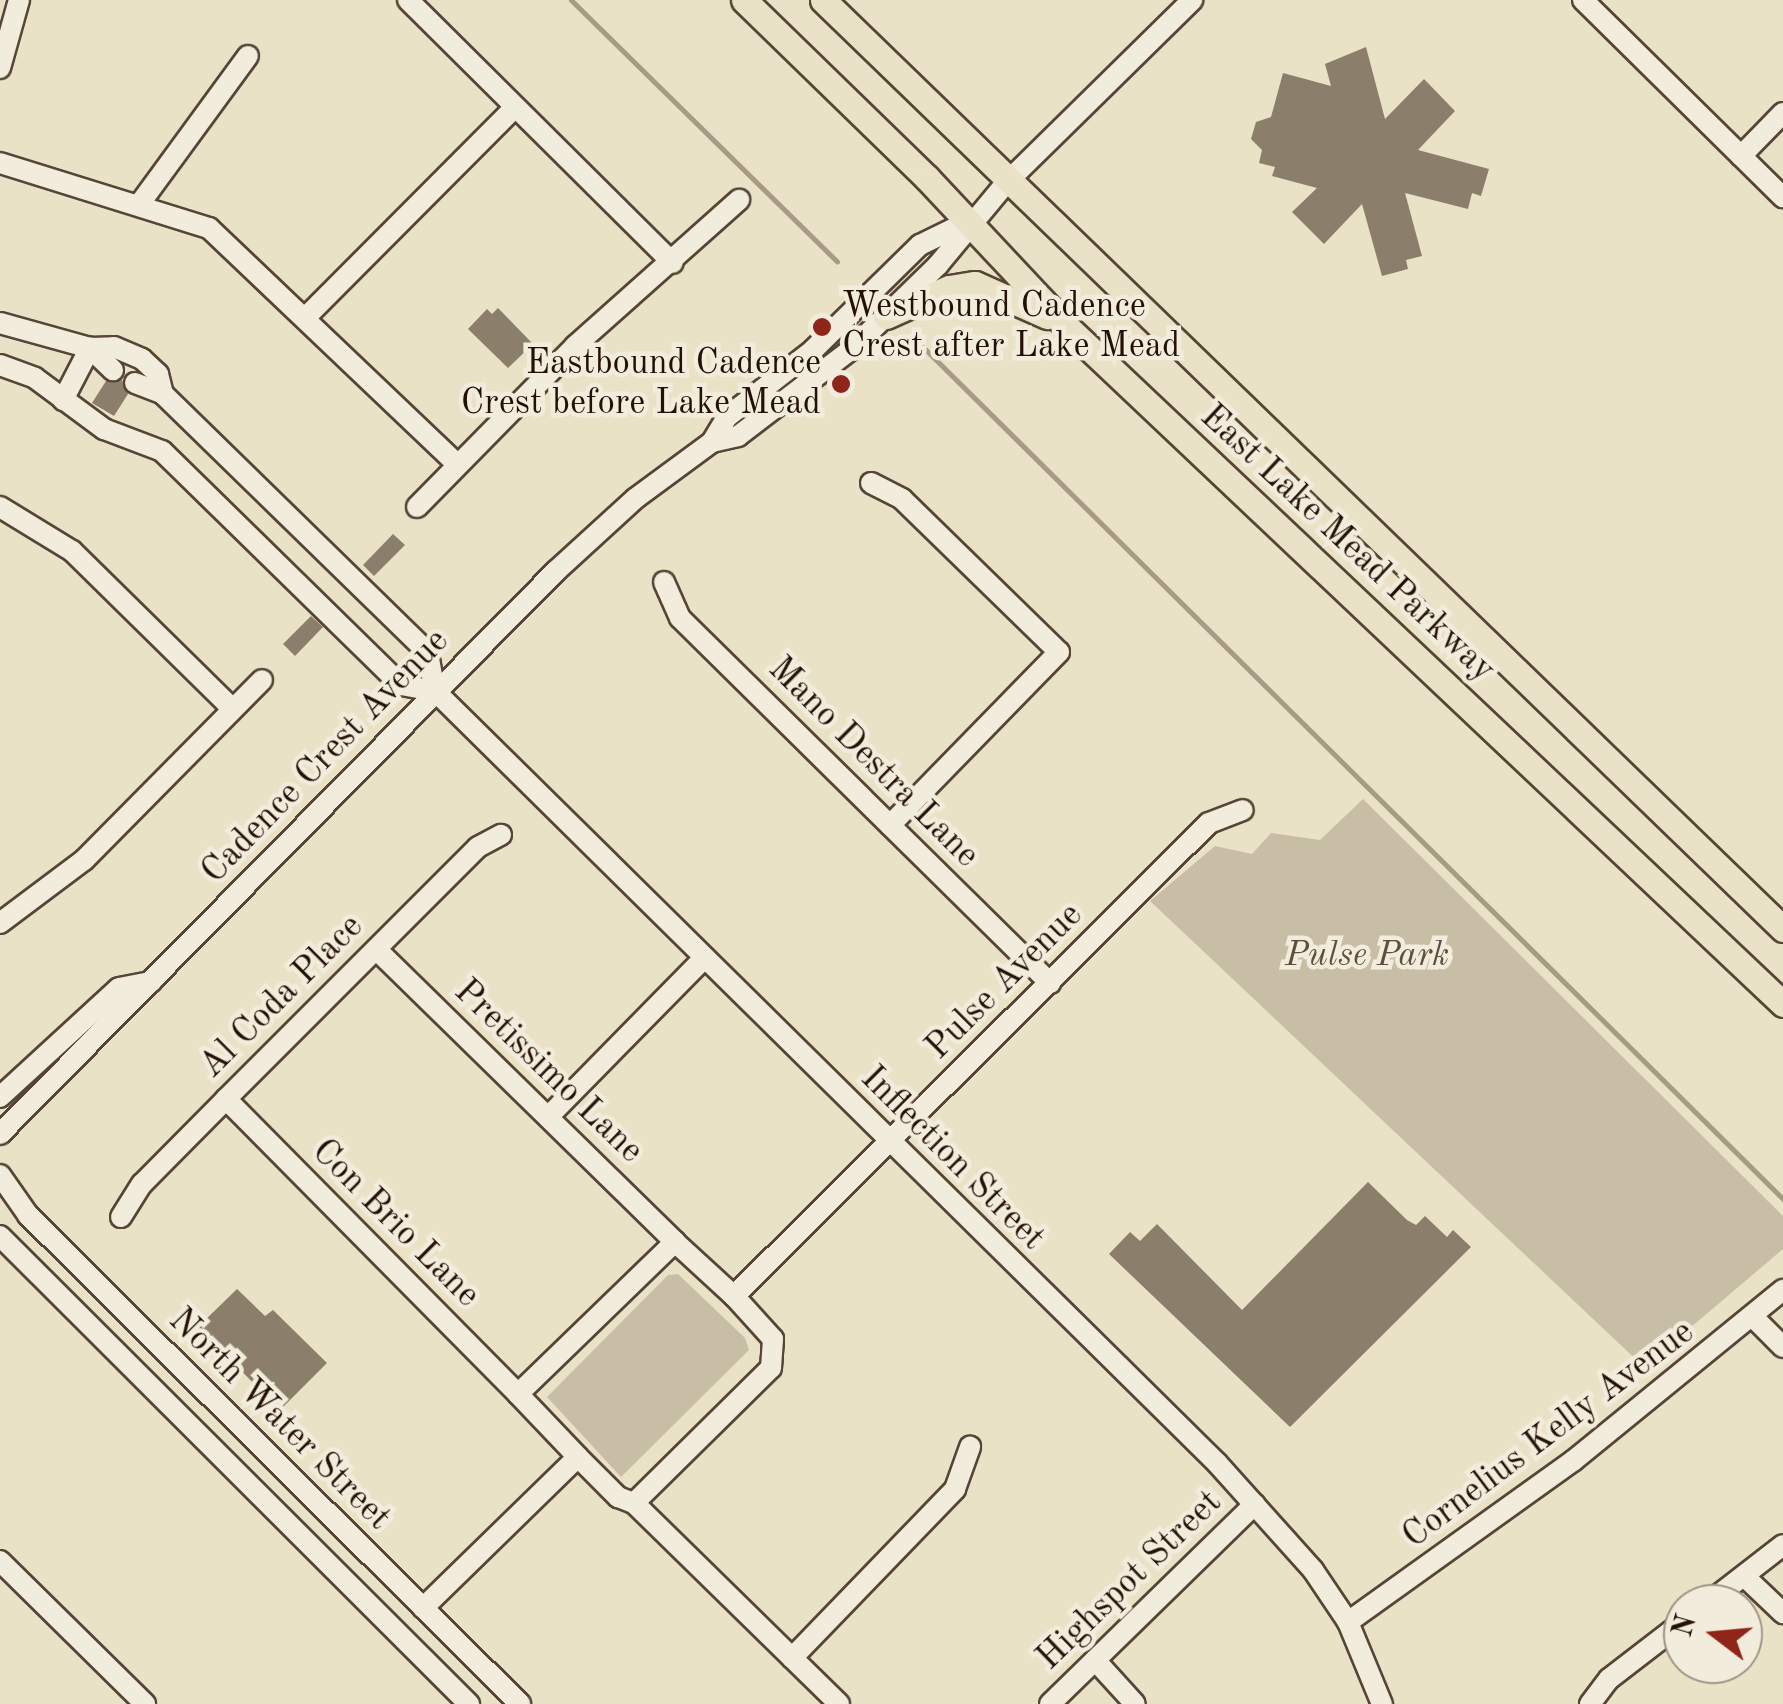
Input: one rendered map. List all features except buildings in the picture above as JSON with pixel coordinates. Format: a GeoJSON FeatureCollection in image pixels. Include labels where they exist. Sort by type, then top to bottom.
{"type":"FeatureCollection","features":[{"type":"Feature","properties":{"kind":"main road","name":"East Lake Mead Parkway"},"geometry":{"type":"LineString","coordinates":[[744,0],[969,221],[1068,328],[1783,1004]]}},
{"type":"Feature","properties":{"kind":"main road","name":"East Lake Mead Parkway"},"geometry":{"type":"LineString","coordinates":[[823,0],[1783,929]]}},
{"type":"Feature","properties":{"kind":"main road"},"geometry":{"type":"LineString","coordinates":[[886,316],[974,284],[1068,328]]}},
{"type":"Feature","properties":{"kind":"main road"},"geometry":{"type":"LineString","coordinates":[[1752,974],[1783,976]]}},
{"type":"Feature","properties":{"kind":"street"},"geometry":{"type":"LineString","coordinates":[[0,68],[19,0]]}},
{"type":"Feature","properties":{"kind":"street"},"geometry":{"type":"LineString","coordinates":[[408,0],[673,263]]}},
{"type":"Feature","properties":{"kind":"street"},"geometry":{"type":"LineString","coordinates":[[969,221],[1192,0]]}},
{"type":"Feature","properties":{"kind":"street"},"geometry":{"type":"LineString","coordinates":[[1584,0],[1783,198]]}},
{"type":"Feature","properties":{"kind":"street"},"geometry":{"type":"LineString","coordinates":[[140,202],[248,56]]}},
{"type":"Feature","properties":{"kind":"street"},"geometry":{"type":"LineString","coordinates":[[307,316],[514,107]]}},
{"type":"Feature","properties":{"kind":"street"},"geometry":{"type":"LineString","coordinates":[[1741,156],[1783,114]]}},
{"type":"Feature","properties":{"kind":"street"},"geometry":{"type":"LineString","coordinates":[[0,163],[140,202],[208,228],[307,316],[457,464]]}},
{"type":"Feature","properties":{"kind":"street"},"geometry":{"type":"LineString","coordinates":[[417,508],[576,346],[739,200]]}},
{"type":"Feature","properties":{"kind":"street","name":"Cadence Crest Avenue"},"geometry":{"type":"LineString","coordinates":[[712,442],[738,436],[803,390],[886,316],[969,221]]}},
{"type":"Feature","properties":{"kind":"street","name":"Cadence Crest Avenue"},"geometry":{"type":"LineString","coordinates":[[0,1134],[435,691],[596,534],[712,442],[727,417],[813,350],[920,245],[969,221]]}},
{"type":"Feature","properties":{"kind":"street"},"geometry":{"type":"LineString","coordinates":[[0,323],[90,348],[114,347],[142,359],[158,374],[163,394]]}},
{"type":"Feature","properties":{"kind":"street"},"geometry":{"type":"LineString","coordinates":[[90,348],[112,370]]}},
{"type":"Feature","properties":{"kind":"street"},"geometry":{"type":"LineString","coordinates":[[63,400],[90,348]]}},
{"type":"Feature","properties":{"kind":"street"},"geometry":{"type":"LineString","coordinates":[[0,365],[35,378],[104,430],[162,451],[401,685],[435,691],[428,654],[163,394],[135,383]]}},
{"type":"Feature","properties":{"kind":"street"},"geometry":{"type":"LineString","coordinates":[[871,483],[902,498],[1059,652],[890,825]]}},
{"type":"Feature","properties":{"kind":"street"},"geometry":{"type":"LineString","coordinates":[[0,507],[72,552],[232,708]]}},
{"type":"Feature","properties":{"kind":"street","name":"Mano Destra Lane"},"geometry":{"type":"LineString","coordinates":[[664,582],[680,618],[1050,983]]}},
{"type":"Feature","properties":{"kind":"street"},"geometry":{"type":"LineString","coordinates":[[0,923],[84,860],[262,680]]}},
{"type":"Feature","properties":{"kind":"street","name":"Inflection Street"},"geometry":{"type":"LineString","coordinates":[[435,691],[1255,1504],[1348,1622],[1382,1704]]}},
{"type":"Feature","properties":{"kind":"street","name":"Pulse Avenue"},"geometry":{"type":"LineString","coordinates":[[734,1296],[1210,823],[1244,810]]}},
{"type":"Feature","properties":{"kind":"street","name":"Al Coda Place"},"geometry":{"type":"LineString","coordinates":[[121,1217],[142,1184],[226,1099],[478,847],[501,835]]}},
{"type":"Feature","properties":{"kind":"street","name":"Pretissimo Lane"},"geometry":{"type":"LineString","coordinates":[[376,950],[674,1242]]}},
{"type":"Feature","properties":{"kind":"street"},"geometry":{"type":"LineString","coordinates":[[548,1118],[703,959]]}},
{"type":"Feature","properties":{"kind":"street"},"geometry":{"type":"LineString","coordinates":[[0,1097],[119,988],[151,982]]}},
{"type":"Feature","properties":{"kind":"street","name":"Con Brio Lane"},"geometry":{"type":"LineString","coordinates":[[226,1099],[518,1394]]}},
{"type":"Feature","properties":{"kind":"street","name":"North Water Street"},"geometry":{"type":"LineString","coordinates":[[0,1175],[20,1207],[520,1704]]}},
{"type":"Feature","properties":{"kind":"street","name":"North Water Street"},"geometry":{"type":"LineString","coordinates":[[0,1236],[469,1704]]}},
{"type":"Feature","properties":{"kind":"street"},"geometry":{"type":"LineString","coordinates":[[634,1504],[770,1368],[774,1339],[734,1296],[674,1242],[518,1394],[618,1497],[634,1504],[839,1704]]}},
{"type":"Feature","properties":{"kind":"street","name":"Cornelius Kelly Avenue"},"geometry":{"type":"LineString","coordinates":[[1348,1622],[1486,1526],[1754,1318],[1783,1290]]}},
{"type":"Feature","properties":{"kind":"street"},"geometry":{"type":"LineString","coordinates":[[1754,1318],[1783,1347]]}},
{"type":"Feature","properties":{"kind":"street"},"geometry":{"type":"LineString","coordinates":[[792,1658],[956,1489],[970,1447]]}},
{"type":"Feature","properties":{"kind":"street"},"geometry":{"type":"LineString","coordinates":[[423,1608],[578,1457]]}},
{"type":"Feature","properties":{"kind":"street","name":"Highspot Street"},"geometry":{"type":"LineString","coordinates":[[1050,1704],[1255,1504]]}},
{"type":"Feature","properties":{"kind":"street"},"geometry":{"type":"LineString","coordinates":[[1733,1584],[1783,1545]]}},
{"type":"Feature","properties":{"kind":"street"},"geometry":{"type":"LineString","coordinates":[[0,1561],[145,1704]]}},
{"type":"Feature","properties":{"kind":"street"},"geometry":{"type":"LineString","coordinates":[[1744,1576],[1783,1614]]}},
{"type":"Feature","properties":{"kind":"street"},"geometry":{"type":"LineString","coordinates":[[1590,1704],[1608,1679],[1663,1637]]}},
{"type":"Feature","properties":{"kind":"street"},"geometry":{"type":"LineString","coordinates":[[1095,1660],[1136,1704]]}},
{"type":"Feature","properties":{"kind":"green space","name":"Pulse Park"},"geometry":{"type":"Polygon","coordinates":[[[1363,799],[1783,1216],[1783,1249],[1644,1367],[1150,901],[1215,846],[1252,854],[1271,833],[1320,840],[1363,799]]]}},
{"type":"Feature","properties":{"kind":"green space"},"geometry":{"type":"Polygon","coordinates":[[[678,1274],[745,1338],[749,1350],[621,1477],[547,1397],[668,1275],[678,1274]]]}},
{"type":"Feature","properties":{"kind":"waterway"},"geometry":{"type":"LineString","coordinates":[[571,0],[837,261]]}},
{"type":"Feature","properties":{"kind":"waterway"},"geometry":{"type":"LineString","coordinates":[[923,347],[1783,1199]]}},
{"type":"Feature","properties":{"kind":"place","name":"Westbound Cadence Crest after Lake Mead"},"geometry":{"type":"Point","coordinates":[822,327]}},
{"type":"Feature","properties":{"kind":"place","name":"Eastbound Cadence Crest before Lake Mead"},"geometry":{"type":"Point","coordinates":[841,384]}}]}
